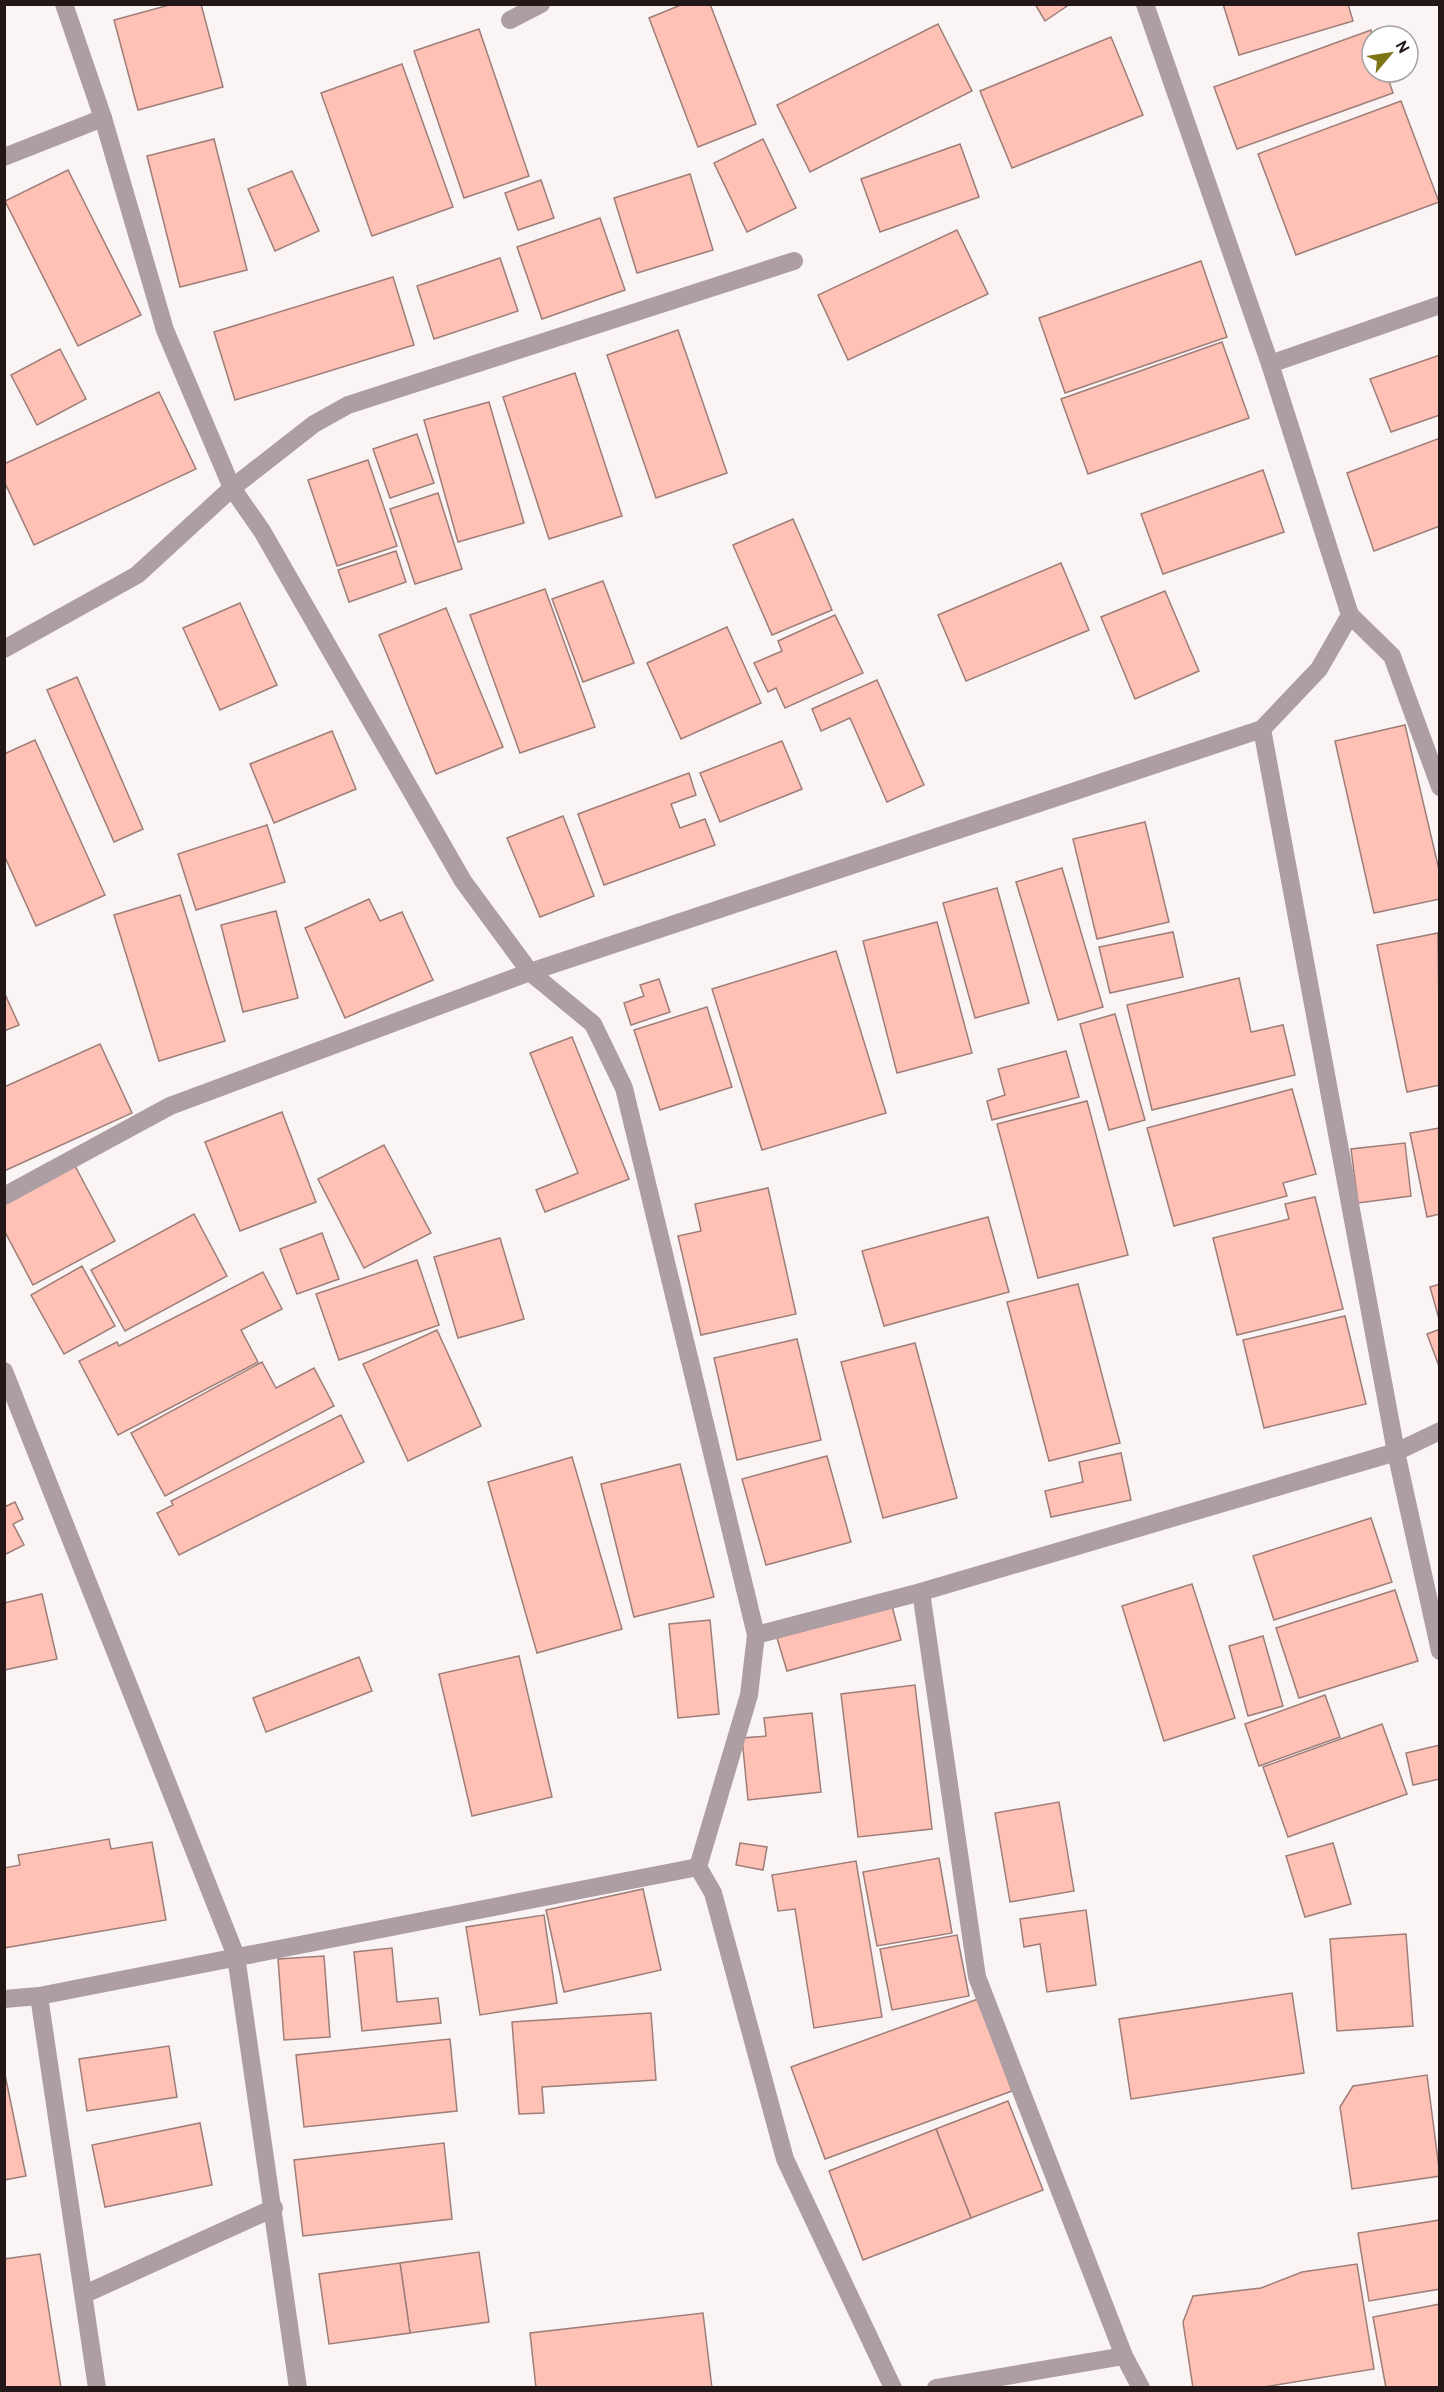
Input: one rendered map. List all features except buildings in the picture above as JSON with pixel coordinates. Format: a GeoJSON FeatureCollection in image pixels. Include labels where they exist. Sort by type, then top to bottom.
{"type":"FeatureCollection","features":[{"type":"Feature","properties":{"kind":"street"},"geometry":{"type":"LineString","coordinates":[[64,4],[103,118],[165,330],[232,488],[268,542],[463,881],[530,972],[593,1024],[624,1088],[756,1635],[749,1695],[698,1867],[713,1893],[785,2159],[893,2388]]}},
{"type":"Feature","properties":{"kind":"street"},"geometry":{"type":"LineString","coordinates":[[510,20],[541,4]]}},
{"type":"Feature","properties":{"kind":"street"},"geometry":{"type":"LineString","coordinates":[[1145,4],[1270,364],[1350,615],[1392,656],[1440,787]]}},
{"type":"Feature","properties":{"kind":"street"},"geometry":{"type":"LineString","coordinates":[[4,157],[103,118]]}},
{"type":"Feature","properties":{"kind":"street"},"geometry":{"type":"LineString","coordinates":[[4,649],[137,575],[232,488],[314,424],[348,405],[794,261]]}},
{"type":"Feature","properties":{"kind":"street"},"geometry":{"type":"LineString","coordinates":[[1270,364],[1440,305]]}},
{"type":"Feature","properties":{"kind":"street"},"geometry":{"type":"LineString","coordinates":[[4,1196],[170,1106],[530,972],[1262,729],[1319,669],[1350,615]]}},
{"type":"Feature","properties":{"kind":"street"},"geometry":{"type":"LineString","coordinates":[[1262,729],[1396,1452],[1440,1651]]}},
{"type":"Feature","properties":{"kind":"street"},"geometry":{"type":"LineString","coordinates":[[4,1371],[236,1956],[274,2208],[298,2388]]}},
{"type":"Feature","properties":{"kind":"street"},"geometry":{"type":"LineString","coordinates":[[756,1635],[921,1592],[1396,1452],[1440,1431]]}},
{"type":"Feature","properties":{"kind":"street"},"geometry":{"type":"LineString","coordinates":[[921,1592],[977,1977],[1124,2356],[1141,2388]]}},
{"type":"Feature","properties":{"kind":"street"},"geometry":{"type":"LineString","coordinates":[[4,2000],[39,1996],[698,1867]]}},
{"type":"Feature","properties":{"kind":"street"},"geometry":{"type":"LineString","coordinates":[[39,1996],[98,2388]]}},
{"type":"Feature","properties":{"kind":"street"},"geometry":{"type":"LineString","coordinates":[[84,2294],[274,2208]]}},
{"type":"Feature","properties":{"kind":"street"},"geometry":{"type":"LineString","coordinates":[[936,2388],[1124,2356]]}}]}
